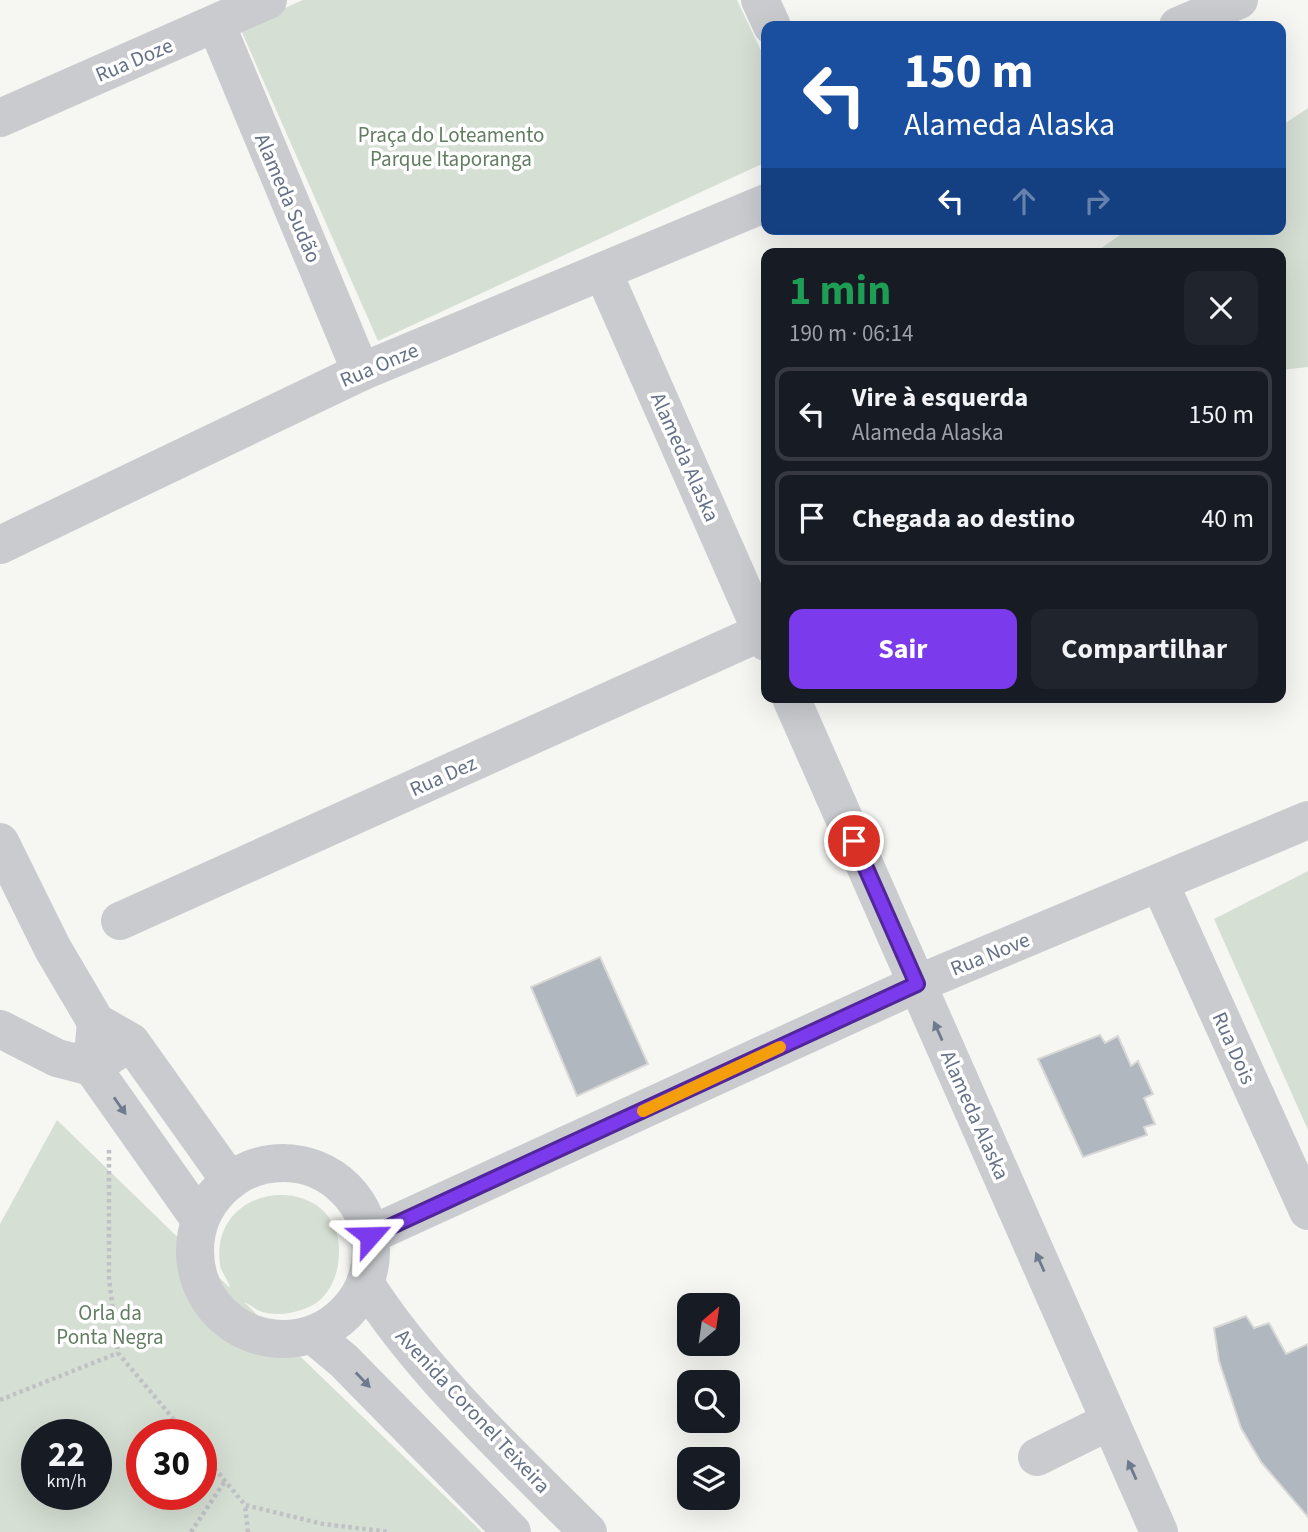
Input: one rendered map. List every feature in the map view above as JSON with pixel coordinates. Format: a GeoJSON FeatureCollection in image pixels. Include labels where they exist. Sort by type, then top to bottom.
{"type":"FeatureCollection","features":[{"type":"Feature","properties":{"kind":"street","name":"Rua Doze"},"geometry":{"type":"LineString","coordinates":[[0,118],[268,0]]}},
{"type":"Feature","properties":{"kind":"street"},"geometry":{"type":"LineString","coordinates":[[760,0],[770,21]]}},
{"type":"Feature","properties":{"kind":"street"},"geometry":{"type":"LineString","coordinates":[[1190,21],[1239,0]]}},
{"type":"Feature","properties":{"kind":"street","name":"Alameda Sudão"},"geometry":{"type":"LineString","coordinates":[[216,24],[360,372]]}},
{"type":"Feature","properties":{"kind":"street","name":"Rua Onze"},"geometry":{"type":"LineString","coordinates":[[0,545],[360,372],[761,205]]}},
{"type":"Feature","properties":{"kind":"street","name":"Alameda Alaska"},"geometry":{"type":"LineString","coordinates":[[603,272],[761,626]]}},
{"type":"Feature","properties":{"kind":"street","name":"Rua Dez"},"geometry":{"type":"LineString","coordinates":[[120,921],[761,637]]}},
{"type":"Feature","properties":{"kind":"street","name":"Alameda Alaska"},"geometry":{"type":"LineString","coordinates":[[793,703],[1159,1532]]}},
{"type":"Feature","properties":{"kind":"street","name":"Rua Nove"},"geometry":{"type":"LineString","coordinates":[[370,1236],[917,984],[1308,820]]}},
{"type":"Feature","properties":{"kind":"street"},"geometry":{"type":"LineString","coordinates":[[0,842],[53,948],[96,1022],[131,1042],[230,1181]]}},
{"type":"Feature","properties":{"kind":"street","name":"Rua Dois"},"geometry":{"type":"LineString","coordinates":[[1160,884],[1308,1211]]}},
{"type":"Feature","properties":{"kind":"street"},"geometry":{"type":"LineString","coordinates":[[96,1022],[92,1067],[200,1220]]}},
{"type":"Feature","properties":{"kind":"street"},"geometry":{"type":"LineString","coordinates":[[0,1029],[57,1058],[92,1067],[131,1042]]}},
{"type":"Feature","properties":{"kind":"street"},"geometry":{"type":"LineString","coordinates":[[286,1163],[315,1169],[341,1184],[360,1207],[370,1236],[372,1259],[355,1305],[336,1323],[313,1335],[285,1340],[256,1335],[231,1322],[211,1301],[199,1276],[195,1247],[200,1220],[212,1198],[230,1181],[256,1167],[286,1163]]}},
{"type":"Feature","properties":{"kind":"street","name":"Avenida Coronel Teixeira"},"geometry":{"type":"LineString","coordinates":[[365,1283],[411,1347],[529,1474],[588,1532]]}},
{"type":"Feature","properties":{"kind":"street"},"geometry":{"type":"LineString","coordinates":[[313,1335],[344,1361],[512,1532]]}},
{"type":"Feature","properties":{"kind":"street"},"geometry":{"type":"LineString","coordinates":[[1037,1457],[1110,1421]]}},
{"type":"Feature","properties":{"kind":"path"},"geometry":{"type":"LineString","coordinates":[[109,1143],[109,1278],[118,1353],[174,1419]]}},
{"type":"Feature","properties":{"kind":"path"},"geometry":{"type":"LineString","coordinates":[[0,1400],[118,1353]]}},
{"type":"Feature","properties":{"kind":"path"},"geometry":{"type":"LineString","coordinates":[[217,1471],[245,1505],[248,1532]]}},
{"type":"Feature","properties":{"kind":"path"},"geometry":{"type":"LineString","coordinates":[[191,1532],[225,1481]]}},
{"type":"Feature","properties":{"kind":"path"},"geometry":{"type":"LineString","coordinates":[[245,1505],[323,1524],[390,1532]]}},
{"type":"Feature","properties":{"kind":"green space","name":"Praça do Loteamento Parque Itaporanga"},"geometry":{"type":"Polygon","coordinates":[[[303,0],[737,0],[761,50],[761,164],[378,341],[240,28],[303,0]]]}},
{"type":"Feature","properties":{"kind":"green space"},"geometry":{"type":"Polygon","coordinates":[[[1308,108],[1308,367],[1286,369],[1286,248],[1101,248],[1120,235],[1286,235],[1286,123],[1308,108]]]}},
{"type":"Feature","properties":{"kind":"green space"},"geometry":{"type":"Polygon","coordinates":[[[1308,871],[1308,1130],[1214,919],[1308,871]]]}},
{"type":"Feature","properties":{"kind":"green space","name":"Orla da Ponta Negra"},"geometry":{"type":"Polygon","coordinates":[[[57,1120],[230,1288],[220,1265],[222,1236],[234,1214],[254,1201],[277,1195],[300,1198],[321,1209],[335,1228],[339,1255],[335,1278],[322,1298],[302,1310],[286,1313],[262,1312],[244,1302],[482,1532],[0,1532],[0,1224],[57,1120]]]}},
{"type":"Feature","properties":{"kind":"building"},"geometry":{"type":"Polygon","coordinates":[[[600,957],[648,1064],[577,1096],[531,987],[600,957]]]}},
{"type":"Feature","properties":{"kind":"building"},"geometry":{"type":"Polygon","coordinates":[[[1100,1035],[1105,1043],[1118,1036],[1131,1066],[1138,1061],[1153,1094],[1144,1098],[1155,1124],[1144,1127],[1147,1135],[1083,1157],[1038,1059],[1100,1035]]]}},
{"type":"Feature","properties":{"kind":"building"},"geometry":{"type":"Polygon","coordinates":[[[1246,1316],[1254,1328],[1269,1323],[1286,1354],[1308,1344],[1308,1517],[1261,1462],[1241,1428],[1219,1361],[1214,1328],[1246,1316]]]}},
{"type":"Feature","properties":{"kind":"slow traffic"},"geometry":{"type":"LineString","coordinates":[[643,1111],[780,1047]]}},
{"type":"Feature","properties":{"kind":"route"},"geometry":{"type":"LineString","coordinates":[[370,1236],[917,984],[854,841]]}}]}
